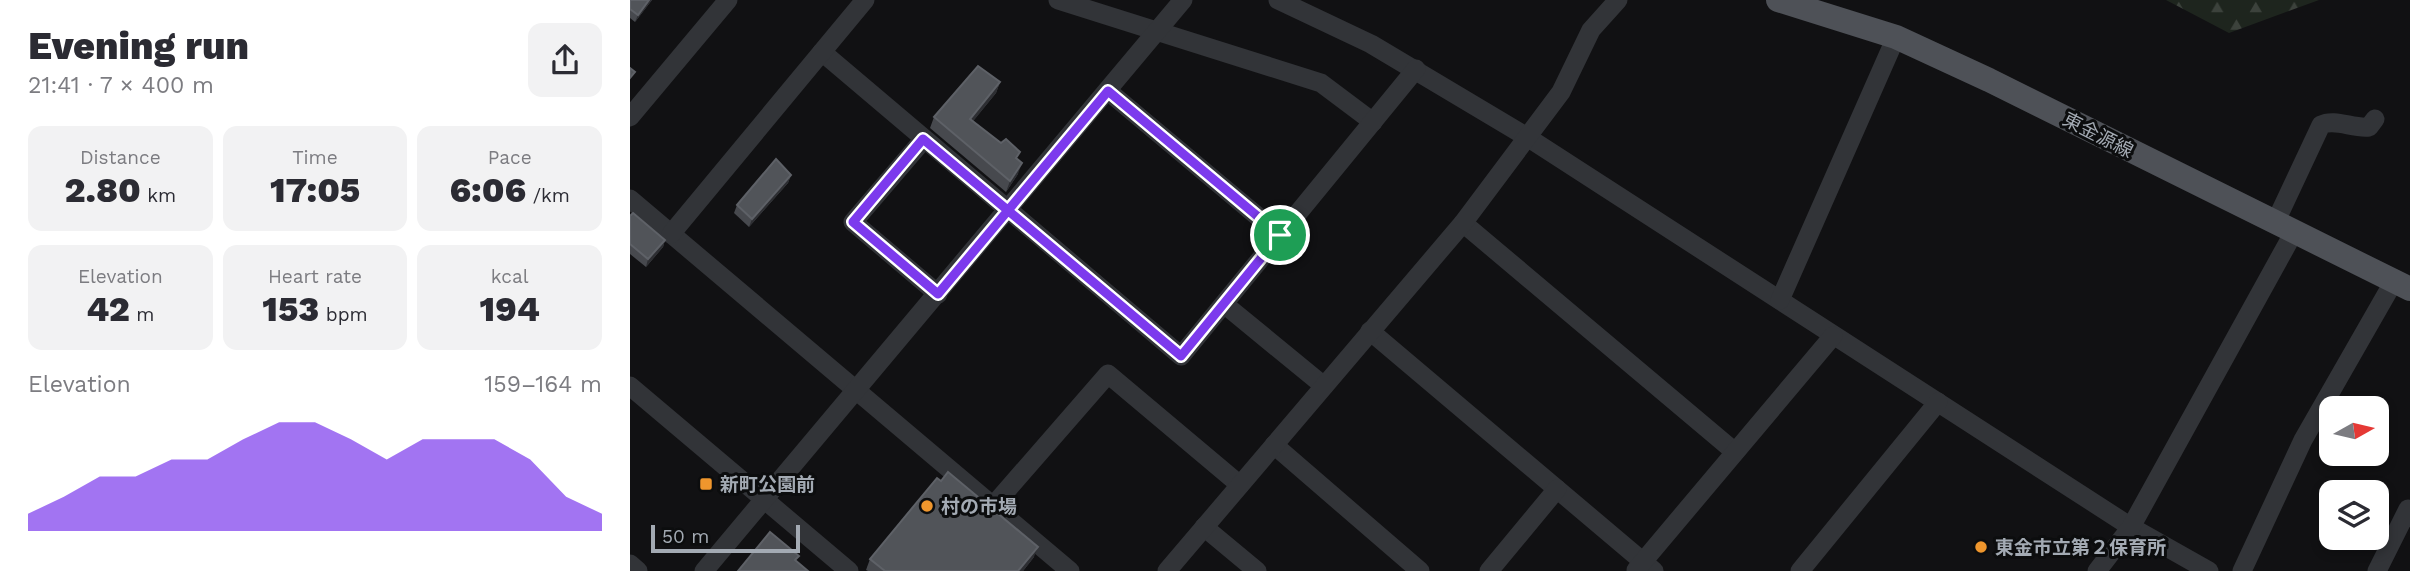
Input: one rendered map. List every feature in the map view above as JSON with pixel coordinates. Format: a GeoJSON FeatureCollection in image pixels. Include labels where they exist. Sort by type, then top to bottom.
{"type":"FeatureCollection","features":[{"type":"Feature","properties":{"kind":"main road","name":"東金源線"},"geometry":{"type":"LineString","coordinates":[[1778,0],[1896,37],[1989,80],[2402,285]]}},
{"type":"Feature","properties":{"kind":"street"},"geometry":{"type":"LineString","coordinates":[[630,117],[728,0]]}},
{"type":"Feature","properties":{"kind":"street"},"geometry":{"type":"LineString","coordinates":[[670,234],[865,0]]}},
{"type":"Feature","properties":{"kind":"street"},"geometry":{"type":"LineString","coordinates":[[1058,0],[1159,29],[1321,83],[1373,122]]}},
{"type":"Feature","properties":{"kind":"street"},"geometry":{"type":"LineString","coordinates":[[704,571],[1183,0]]}},
{"type":"Feature","properties":{"kind":"street"},"geometry":{"type":"LineString","coordinates":[[1278,0],[1371,44],[1527,137],[2131,527],[2209,571]]}},
{"type":"Feature","properties":{"kind":"street"},"geometry":{"type":"LineString","coordinates":[[1167,571],[1463,223],[1561,92],[1591,30],[1618,0]]}},
{"type":"Feature","properties":{"kind":"street"},"geometry":{"type":"LineString","coordinates":[[1780,300],[1896,37]]}},
{"type":"Feature","properties":{"kind":"street"},"geometry":{"type":"LineString","coordinates":[[822,52],[1181,356],[1416,69]]}},
{"type":"Feature","properties":{"kind":"street"},"geometry":{"type":"LineString","coordinates":[[1108,91],[1280,235]]}},
{"type":"Feature","properties":{"kind":"street"},"geometry":{"type":"LineString","coordinates":[[2096,571],[2131,527],[2285,228],[2321,125],[2329,121],[2362,128],[2369,127],[2375,119]]}},
{"type":"Feature","properties":{"kind":"street"},"geometry":{"type":"LineString","coordinates":[[923,139],[853,222],[938,294]]}},
{"type":"Feature","properties":{"kind":"street"},"geometry":{"type":"LineString","coordinates":[[630,200],[1070,571]]}},
{"type":"Feature","properties":{"kind":"street"},"geometry":{"type":"LineString","coordinates":[[1463,223],[1735,452]]}},
{"type":"Feature","properties":{"kind":"street"},"geometry":{"type":"LineString","coordinates":[[2242,571],[2303,440],[2402,285]]}},
{"type":"Feature","properties":{"kind":"street"},"geometry":{"type":"LineString","coordinates":[[1224,304],[1324,386]]}},
{"type":"Feature","properties":{"kind":"street"},"geometry":{"type":"LineString","coordinates":[[1370,331],[1557,489],[1644,568],[1735,452],[1833,336]]}},
{"type":"Feature","properties":{"kind":"street"},"geometry":{"type":"LineString","coordinates":[[993,506],[1108,374],[1240,485]]}},
{"type":"Feature","properties":{"kind":"street"},"geometry":{"type":"LineString","coordinates":[[630,386],[849,571]]}},
{"type":"Feature","properties":{"kind":"street"},"geometry":{"type":"LineString","coordinates":[[1800,571],[1938,402]]}},
{"type":"Feature","properties":{"kind":"street"},"geometry":{"type":"LineString","coordinates":[[1274,444],[1420,571]]}},
{"type":"Feature","properties":{"kind":"street"},"geometry":{"type":"LineString","coordinates":[[1489,571],[1557,489]]}},
{"type":"Feature","properties":{"kind":"street"},"geometry":{"type":"LineString","coordinates":[[2377,571],[2408,509]]}},
{"type":"Feature","properties":{"kind":"street"},"geometry":{"type":"LineString","coordinates":[[1204,527],[1257,571]]}},
{"type":"Feature","properties":{"kind":"street"},"geometry":{"type":"LineString","coordinates":[[630,564],[638,571]]}},
{"type":"Feature","properties":{"kind":"green space"},"geometry":{"type":"Polygon","coordinates":[[[2166,0],[2319,0],[2229,33],[2166,0]]]}},
{"type":"Feature","properties":{"kind":"building"},"geometry":{"type":"Polygon","coordinates":[[[630,0],[649,0],[638,15],[630,9],[630,0]]]}},
{"type":"Feature","properties":{"kind":"building"},"geometry":{"type":"Polygon","coordinates":[[[978,66],[1000,82],[970,119],[1001,143],[1006,139],[1020,152],[1016,158],[1022,163],[1010,181],[934,117],[978,66]]]}},
{"type":"Feature","properties":{"kind":"building"},"geometry":{"type":"Polygon","coordinates":[[[776,159],[791,175],[752,219],[737,205],[776,159]]]}},
{"type":"Feature","properties":{"kind":"building"},"geometry":{"type":"Polygon","coordinates":[[[633,213],[665,240],[648,259],[630,244],[630,216],[633,213]]]}},
{"type":"Feature","properties":{"kind":"building"},"geometry":{"type":"Polygon","coordinates":[[[948,472],[1038,547],[1018,571],[885,571],[870,559],[937,478],[941,481],[948,472]]]}},
{"type":"Feature","properties":{"kind":"building"},"geometry":{"type":"Polygon","coordinates":[[[770,532],[799,556],[795,560],[808,571],[738,571],[770,532]]]}},
{"type":"Feature","properties":{"kind":"place","name":"新町公園前"},"geometry":{"type":"Point","coordinates":[706,484]}},
{"type":"Feature","properties":{"kind":"place","name":"村の市場"},"geometry":{"type":"Point","coordinates":[927,506]}},
{"type":"Feature","properties":{"kind":"place","name":"東金市立第２保育所"},"geometry":{"type":"Point","coordinates":[1981,547]}},
{"type":"Feature","properties":{"kind":"route"},"geometry":{"type":"LineString","coordinates":[[1280,235],[1108,91],[1008,211],[938,294],[853,222],[923,139],[1008,211],[1181,356],[1280,235]]}}]}
